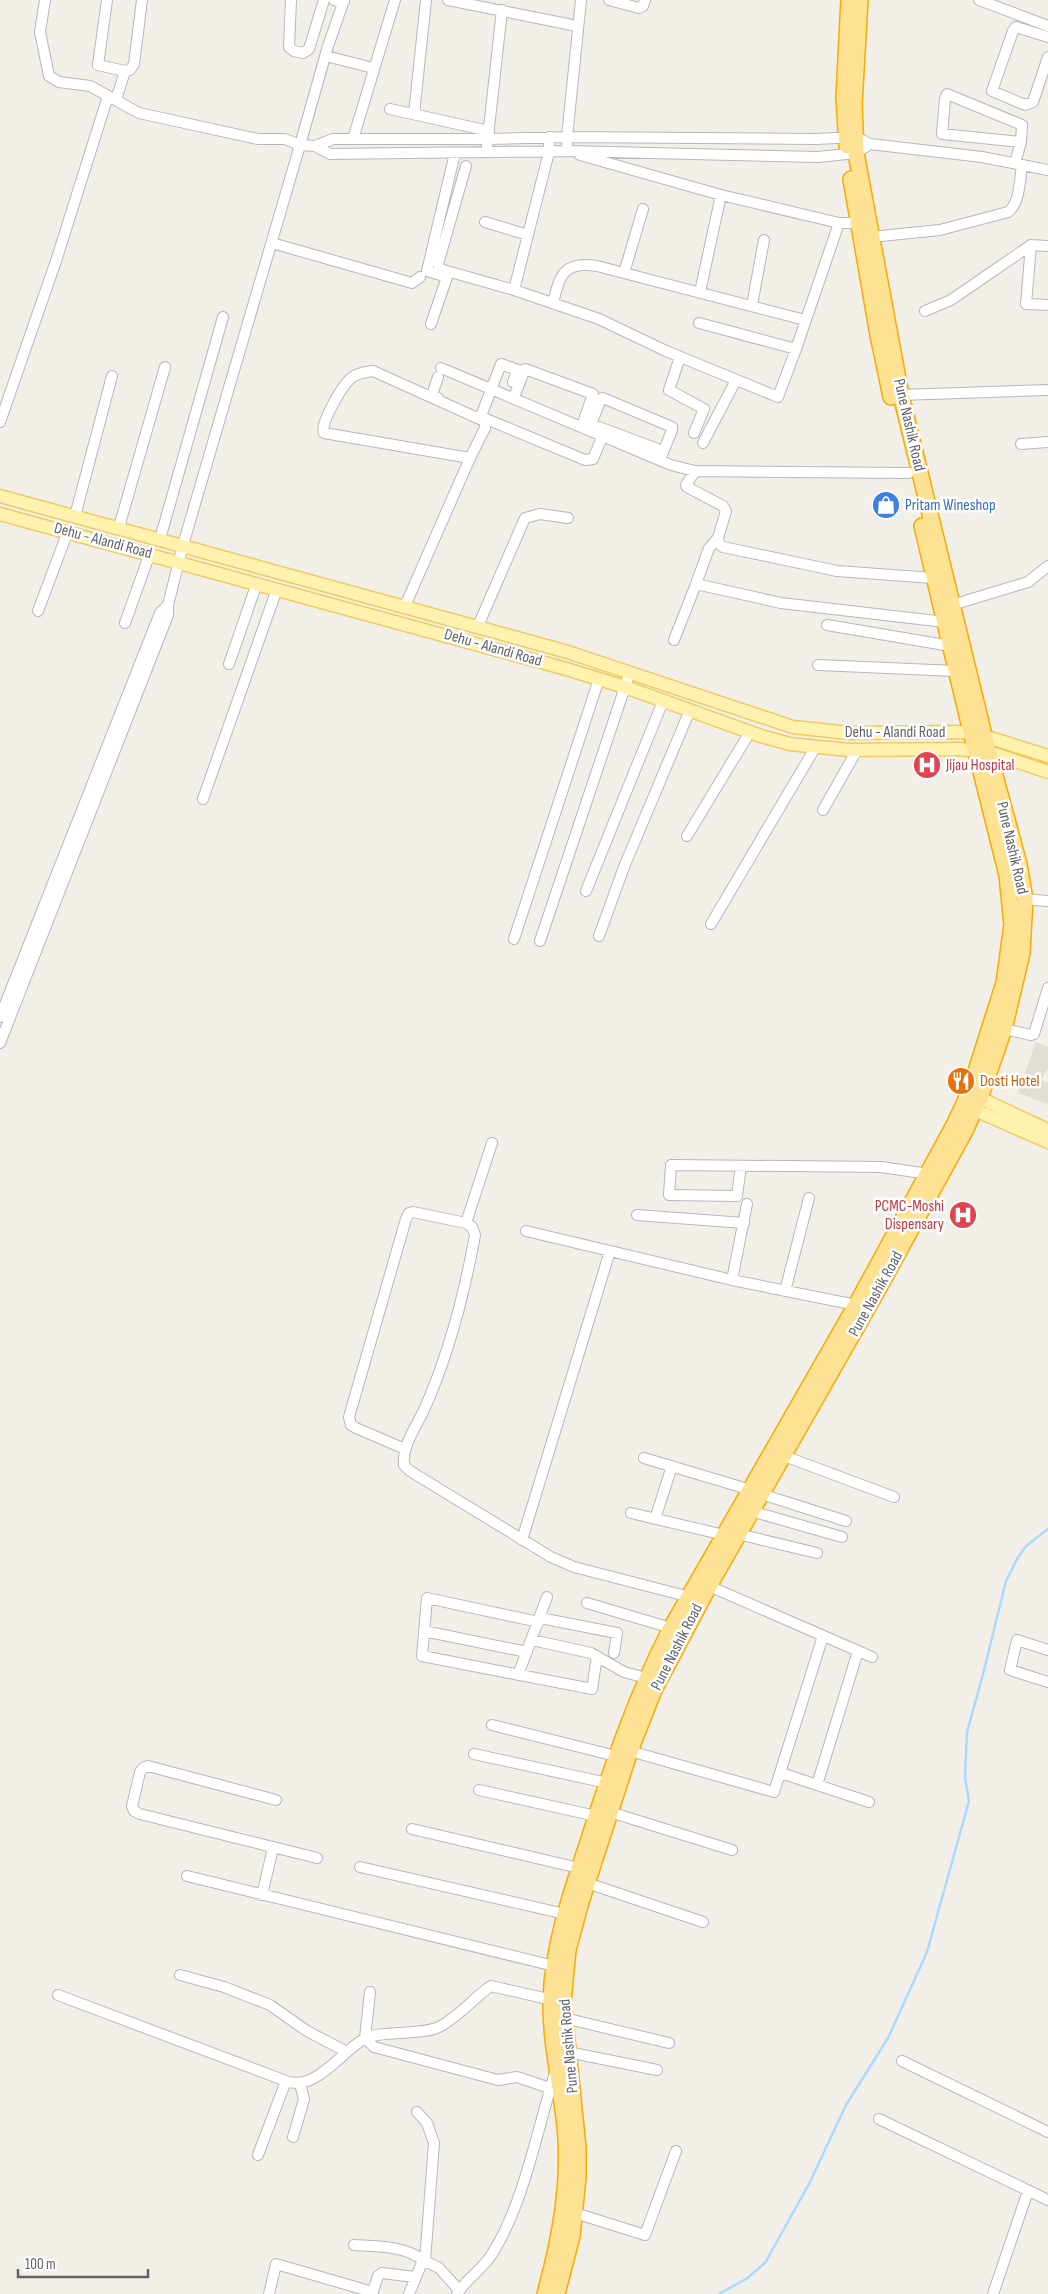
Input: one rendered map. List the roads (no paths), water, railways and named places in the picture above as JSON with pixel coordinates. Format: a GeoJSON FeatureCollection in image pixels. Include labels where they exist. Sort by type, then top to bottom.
{"type":"FeatureCollection","features":[{"type":"Feature","properties":{"kind":"highway","name":"Pune Nashik Road"},"geometry":{"type":"LineString","coordinates":[[545,2294],[562,2223],[566,2188],[566,2137],[557,2067],[557,2001],[554,1966],[565,1914],[579,1868],[603,1814],[607,1783],[709,1586],[731,1534],[751,1511],[756,1492],[784,1456],[924,1208],[1004,1029],[1022,953],[1025,899],[1019,864],[956,671],[878,335],[857,223],[851,138],[844,98],[849,0]]}},
{"type":"Feature","properties":{"kind":"highway","name":"Pune Nashik Road"},"geometry":{"type":"LineString","coordinates":[[851,138],[860,0]]}},
{"type":"Feature","properties":{"kind":"highway","name":"Pune Nashik Road"},"geometry":{"type":"LineString","coordinates":[[852,154],[871,237],[901,395],[952,606],[977,734]]}},
{"type":"Feature","properties":{"kind":"highway","name":"Pune Nashik Road"},"geometry":{"type":"LineString","coordinates":[[557,2294],[572,2236],[578,2147],[564,2018],[557,2001],[568,1950],[587,1883],[603,1814],[646,1678],[671,1628],[756,1492],[856,1305],[929,1174],[972,1102],[1004,983],[1012,925],[1007,874],[982,751]]}},
{"type":"Feature","properties":{"kind":"main road","name":"Dehu - Alandi Road"},"geometry":{"type":"LineString","coordinates":[[0,496],[119,527],[568,652],[793,727],[849,733],[977,734],[1048,756]]}},
{"type":"Feature","properties":{"kind":"main road","name":"Dehu - Alandi Road"},"geometry":{"type":"LineString","coordinates":[[0,514],[150,553],[599,679],[750,732],[790,744],[815,748],[857,750],[960,749],[982,751],[1048,772]]}},
{"type":"Feature","properties":{"kind":"main road"},"geometry":{"type":"LineString","coordinates":[[972,1102],[1048,1130]]}},
{"type":"Feature","properties":{"kind":"main road"},"geometry":{"type":"LineString","coordinates":[[972,1102],[1048,1142]]}},
{"type":"Feature","properties":{"kind":"street"},"geometry":{"type":"LineString","coordinates":[[45,0],[40,32],[49,76],[59,82],[90,86],[139,113],[258,139],[285,139],[300,145],[315,146],[330,154],[567,151],[818,156],[852,154],[870,144]]}},
{"type":"Feature","properties":{"kind":"street"},"geometry":{"type":"LineString","coordinates":[[107,0],[98,65],[125,70],[130,70],[134,64],[142,0]]}},
{"type":"Feature","properties":{"kind":"street"},"geometry":{"type":"LineString","coordinates":[[291,0],[289,47],[303,54],[309,49],[324,0]]}},
{"type":"Feature","properties":{"kind":"street"},"geometry":{"type":"LineString","coordinates":[[352,139],[395,0]]}},
{"type":"Feature","properties":{"kind":"street"},"geometry":{"type":"LineString","coordinates":[[414,114],[426,0]]}},
{"type":"Feature","properties":{"kind":"street"},"geometry":{"type":"LineString","coordinates":[[448,0],[577,26]]}},
{"type":"Feature","properties":{"kind":"street"},"geometry":{"type":"LineString","coordinates":[[567,151],[566,137],[581,0]]}},
{"type":"Feature","properties":{"kind":"street"},"geometry":{"type":"LineString","coordinates":[[609,0],[639,8],[643,6],[645,0]]}},
{"type":"Feature","properties":{"kind":"street"},"geometry":{"type":"LineString","coordinates":[[979,0],[1042,28],[1048,37]]}},
{"type":"Feature","properties":{"kind":"street"},"geometry":{"type":"LineString","coordinates":[[1,1014],[146,663],[168,616],[168,605],[183,545],[341,1]]}},
{"type":"Feature","properties":{"kind":"street"},"geometry":{"type":"LineString","coordinates":[[486,152],[502,10]]}},
{"type":"Feature","properties":{"kind":"street"},"geometry":{"type":"LineString","coordinates":[[1042,28],[1020,26],[1013,30],[992,90],[1025,105],[1029,105],[1034,102],[1048,57]]}},
{"type":"Feature","properties":{"kind":"street"},"geometry":{"type":"LineString","coordinates":[[326,56],[373,68]]}},
{"type":"Feature","properties":{"kind":"street"},"geometry":{"type":"LineString","coordinates":[[0,422],[112,98],[125,70]]}},
{"type":"Feature","properties":{"kind":"street"},"geometry":{"type":"LineString","coordinates":[[871,237],[940,230],[1008,212],[1013,209],[1023,129],[1022,124],[947,94],[942,134],[1020,142]]}},
{"type":"Feature","properties":{"kind":"street"},"geometry":{"type":"LineString","coordinates":[[390,109],[488,135]]}},
{"type":"Feature","properties":{"kind":"street"},"geometry":{"type":"LineString","coordinates":[[315,146],[333,139],[440,140],[488,135],[851,138],[870,144],[1019,164],[1048,170]]}},
{"type":"Feature","properties":{"kind":"street"},"geometry":{"type":"LineString","coordinates":[[514,290],[549,152],[549,137]]}},
{"type":"Feature","properties":{"kind":"street"},"geometry":{"type":"LineString","coordinates":[[440,140],[440,153]]}},
{"type":"Feature","properties":{"kind":"street"},"geometry":{"type":"LineString","coordinates":[[567,151],[721,195],[839,223],[857,223]]}},
{"type":"Feature","properties":{"kind":"street"},"geometry":{"type":"LineString","coordinates":[[432,324],[448,277],[428,272],[455,153]]}},
{"type":"Feature","properties":{"kind":"street"},"geometry":{"type":"LineString","coordinates":[[466,166],[438,264],[440,269],[514,290],[612,324],[680,357],[778,397],[839,223]]}},
{"type":"Feature","properties":{"kind":"street"},"geometry":{"type":"LineString","coordinates":[[700,292],[721,195]]}},
{"type":"Feature","properties":{"kind":"street"},"geometry":{"type":"LineString","coordinates":[[624,273],[643,209]]}},
{"type":"Feature","properties":{"kind":"street"},"geometry":{"type":"LineString","coordinates":[[485,222],[528,235]]}},
{"type":"Feature","properties":{"kind":"street"},"geometry":{"type":"LineString","coordinates":[[752,305],[764,240]]}},
{"type":"Feature","properties":{"kind":"street"},"geometry":{"type":"LineString","coordinates":[[272,243],[412,283],[420,277]]}},
{"type":"Feature","properties":{"kind":"street"},"geometry":{"type":"LineString","coordinates":[[1031,245],[1026,304],[1048,305]]}},
{"type":"Feature","properties":{"kind":"street"},"geometry":{"type":"LineString","coordinates":[[925,312],[951,300],[1031,245],[1048,246]]}},
{"type":"Feature","properties":{"kind":"street"},"geometry":{"type":"LineString","coordinates":[[553,303],[563,273],[571,266],[582,264],[752,305],[805,320]]}},
{"type":"Feature","properties":{"kind":"street"},"geometry":{"type":"LineString","coordinates":[[160,539],[223,317]]}},
{"type":"Feature","properties":{"kind":"street"},"geometry":{"type":"LineString","coordinates":[[699,323],[796,349]]}},
{"type":"Feature","properties":{"kind":"street"},"geometry":{"type":"LineString","coordinates":[[680,357],[669,390],[704,409],[694,434]]}},
{"type":"Feature","properties":{"kind":"street"},"geometry":{"type":"LineString","coordinates":[[481,416],[501,364],[518,370],[511,396]]}},
{"type":"Feature","properties":{"kind":"street"},"geometry":{"type":"LineString","coordinates":[[119,527],[165,367]]}},
{"type":"Feature","properties":{"kind":"street"},"geometry":{"type":"LineString","coordinates":[[511,396],[525,369],[593,394],[582,426]]}},
{"type":"Feature","properties":{"kind":"street"},"geometry":{"type":"LineString","coordinates":[[405,606],[485,428],[484,421],[373,372],[363,372],[345,384],[323,424],[324,433],[470,458]]}},
{"type":"Feature","properties":{"kind":"street"},"geometry":{"type":"LineString","coordinates":[[603,435],[593,459],[585,460],[433,396],[440,372],[492,388],[603,435],[661,456]]}},
{"type":"Feature","properties":{"kind":"street"},"geometry":{"type":"LineString","coordinates":[[75,516],[112,376]]}},
{"type":"Feature","properties":{"kind":"street"},"geometry":{"type":"LineString","coordinates":[[703,443],[736,380]]}},
{"type":"Feature","properties":{"kind":"street"},"geometry":{"type":"LineString","coordinates":[[901,395],[1048,390]]}},
{"type":"Feature","properties":{"kind":"street"},"geometry":{"type":"LineString","coordinates":[[661,456],[672,430],[670,426],[603,398],[601,399],[591,424],[661,456],[694,471],[909,472]]}},
{"type":"Feature","properties":{"kind":"street"},"geometry":{"type":"LineString","coordinates":[[1021,444],[1048,442]]}},
{"type":"Feature","properties":{"kind":"street"},"geometry":{"type":"LineString","coordinates":[[674,640],[709,548],[718,538],[726,512],[723,506],[687,487],[686,485],[694,471]]}},
{"type":"Feature","properties":{"kind":"street"},"geometry":{"type":"LineString","coordinates":[[478,626],[525,518],[540,514],[568,518]]}},
{"type":"Feature","properties":{"kind":"street"},"geometry":{"type":"LineString","coordinates":[[38,611],[68,532]]}},
{"type":"Feature","properties":{"kind":"street"},"geometry":{"type":"LineString","coordinates":[[718,538],[719,544],[723,547],[837,571],[934,578]]}},
{"type":"Feature","properties":{"kind":"street"},"geometry":{"type":"LineString","coordinates":[[125,623],[150,553]]}},
{"type":"Feature","properties":{"kind":"street"},"geometry":{"type":"LineString","coordinates":[[952,606],[1028,582],[1048,566]]}},
{"type":"Feature","properties":{"kind":"street"},"geometry":{"type":"LineString","coordinates":[[229,664],[257,583]]}},
{"type":"Feature","properties":{"kind":"street"},"geometry":{"type":"LineString","coordinates":[[696,584],[781,603],[945,622]]}},
{"type":"Feature","properties":{"kind":"street"},"geometry":{"type":"LineString","coordinates":[[203,799],[277,588]]}},
{"type":"Feature","properties":{"kind":"street"},"geometry":{"type":"LineString","coordinates":[[827,625],[950,646]]}},
{"type":"Feature","properties":{"kind":"street"},"geometry":{"type":"LineString","coordinates":[[0,1043],[146,663]]}},
{"type":"Feature","properties":{"kind":"street"},"geometry":{"type":"LineString","coordinates":[[818,664],[956,671]]}},
{"type":"Feature","properties":{"kind":"street"},"geometry":{"type":"LineString","coordinates":[[540,941],[630,672]]}},
{"type":"Feature","properties":{"kind":"street"},"geometry":{"type":"LineString","coordinates":[[514,939],[599,679]]}},
{"type":"Feature","properties":{"kind":"street"},"geometry":{"type":"LineString","coordinates":[[586,891],[663,701]]}},
{"type":"Feature","properties":{"kind":"street"},"geometry":{"type":"LineString","coordinates":[[598,936],[624,867],[690,710]]}},
{"type":"Feature","properties":{"kind":"street"},"geometry":{"type":"LineString","coordinates":[[687,836],[750,732]]}},
{"type":"Feature","properties":{"kind":"street"},"geometry":{"type":"LineString","coordinates":[[711,924],[815,748]]}},
{"type":"Feature","properties":{"kind":"street"},"geometry":{"type":"LineString","coordinates":[[823,810],[857,750]]}},
{"type":"Feature","properties":{"kind":"street"},"geometry":{"type":"LineString","coordinates":[[1025,899],[1048,901]]}},
{"type":"Feature","properties":{"kind":"street"},"geometry":{"type":"LineString","coordinates":[[1004,1029],[1034,1034],[1048,988]]}},
{"type":"Feature","properties":{"kind":"street"},"geometry":{"type":"LineString","coordinates":[[466,1223],[492,1143]]}},
{"type":"Feature","properties":{"kind":"street"},"geometry":{"type":"LineString","coordinates":[[741,1166],[737,1196],[669,1196],[671,1165],[881,1167],[929,1174]]}},
{"type":"Feature","properties":{"kind":"street"},"geometry":{"type":"LineString","coordinates":[[785,1291],[809,1198]]}},
{"type":"Feature","properties":{"kind":"street"},"geometry":{"type":"LineString","coordinates":[[732,1280],[747,1204]]}},
{"type":"Feature","properties":{"kind":"street"},"geometry":{"type":"LineString","coordinates":[[405,1449],[356,1428],[351,1425],[350,1417],[409,1213],[419,1212],[466,1223],[472,1227],[474,1235],[459,1312],[433,1390],[405,1449],[404,1465],[410,1471],[551,1557],[574,1567],[690,1596]]}},
{"type":"Feature","properties":{"kind":"street"},"geometry":{"type":"LineString","coordinates":[[637,1215],[744,1223]]}},
{"type":"Feature","properties":{"kind":"street"},"geometry":{"type":"LineString","coordinates":[[526,1232],[732,1280],[856,1305]]}},
{"type":"Feature","properties":{"kind":"street"},"geometry":{"type":"LineString","coordinates":[[522,1540],[610,1251]]}},
{"type":"Feature","properties":{"kind":"street"},"geometry":{"type":"LineString","coordinates":[[784,1456],[894,1497]]}},
{"type":"Feature","properties":{"kind":"street"},"geometry":{"type":"LineString","coordinates":[[644,1458],[846,1521]]}},
{"type":"Feature","properties":{"kind":"street"},"geometry":{"type":"LineString","coordinates":[[655,1519],[672,1466]]}},
{"type":"Feature","properties":{"kind":"street"},"geometry":{"type":"LineString","coordinates":[[751,1511],[842,1536]]}},
{"type":"Feature","properties":{"kind":"street"},"geometry":{"type":"LineString","coordinates":[[632,1513],[817,1552]]}},
{"type":"Feature","properties":{"kind":"street"},"geometry":{"type":"LineString","coordinates":[[709,1586],[872,1657]]}},
{"type":"Feature","properties":{"kind":"street"},"geometry":{"type":"LineString","coordinates":[[518,1675],[547,1597]]}},
{"type":"Feature","properties":{"kind":"street"},"geometry":{"type":"LineString","coordinates":[[597,1656],[592,1689],[422,1656],[427,1598],[617,1633],[614,1653]]}},
{"type":"Feature","properties":{"kind":"street"},"geometry":{"type":"LineString","coordinates":[[587,1603],[671,1628]]}},
{"type":"Feature","properties":{"kind":"street"},"geometry":{"type":"LineString","coordinates":[[424,1631],[527,1652]]}},
{"type":"Feature","properties":{"kind":"street"},"geometry":{"type":"LineString","coordinates":[[492,1725],[623,1754],[774,1792],[777,1788],[823,1636]]}},
{"type":"Feature","properties":{"kind":"street"},"geometry":{"type":"LineString","coordinates":[[532,1640],[597,1656],[624,1672],[646,1678]]}},
{"type":"Feature","properties":{"kind":"street"},"geometry":{"type":"LineString","coordinates":[[1048,1650],[1017,1640],[1010,1670],[1048,1682]]}},
{"type":"Feature","properties":{"kind":"street"},"geometry":{"type":"LineString","coordinates":[[817,1785],[858,1651]]}},
{"type":"Feature","properties":{"kind":"street"},"geometry":{"type":"LineString","coordinates":[[474,1754],[607,1783]]}},
{"type":"Feature","properties":{"kind":"street"},"geometry":{"type":"LineString","coordinates":[[276,1800],[148,1766],[142,1768],[140,1772],[132,1806],[134,1811],[140,1814],[318,1858]]}},
{"type":"Feature","properties":{"kind":"street"},"geometry":{"type":"LineString","coordinates":[[781,1773],[869,1802]]}},
{"type":"Feature","properties":{"kind":"street"},"geometry":{"type":"LineString","coordinates":[[479,1790],[603,1814],[732,1850]]}},
{"type":"Feature","properties":{"kind":"street"},"geometry":{"type":"LineString","coordinates":[[412,1829],[579,1868]]}},
{"type":"Feature","properties":{"kind":"street"},"geometry":{"type":"LineString","coordinates":[[262,1895],[273,1848]]}},
{"type":"Feature","properties":{"kind":"street"},"geometry":{"type":"LineString","coordinates":[[360,1867],[565,1914]]}},
{"type":"Feature","properties":{"kind":"street"},"geometry":{"type":"LineString","coordinates":[[187,1876],[554,1966]]}},
{"type":"Feature","properties":{"kind":"street"},"geometry":{"type":"LineString","coordinates":[[587,1883],[703,1922]]}},
{"type":"Feature","properties":{"kind":"street"},"geometry":{"type":"LineString","coordinates":[[180,1975],[224,1987],[270,2005],[307,2031],[347,2052]]}},
{"type":"Feature","properties":{"kind":"street"},"geometry":{"type":"LineString","coordinates":[[58,1995],[286,2081],[300,2084],[314,2078],[365,2038],[426,2030],[441,2026],[491,1986],[557,2001]]}},
{"type":"Feature","properties":{"kind":"street"},"geometry":{"type":"LineString","coordinates":[[365,2038],[370,1992]]}},
{"type":"Feature","properties":{"kind":"street"},"geometry":{"type":"LineString","coordinates":[[564,2018],[669,2043]]}},
{"type":"Feature","properties":{"kind":"street"},"geometry":{"type":"LineString","coordinates":[[365,2038],[374,2047],[384,2050],[498,2080],[517,2077],[550,2088]]}},
{"type":"Feature","properties":{"kind":"street"},"geometry":{"type":"LineString","coordinates":[[568,2052],[657,2070]]}},
{"type":"Feature","properties":{"kind":"street"},"geometry":{"type":"LineString","coordinates":[[902,2061],[1048,2132]]}},
{"type":"Feature","properties":{"kind":"street"},"geometry":{"type":"LineString","coordinates":[[354,2246],[400,2248],[440,2268],[458,2292],[492,2255],[504,2232],[517,2200],[557,2067]]}},
{"type":"Feature","properties":{"kind":"street"},"geometry":{"type":"LineString","coordinates":[[258,2155],[286,2081]]}},
{"type":"Feature","properties":{"kind":"street"},"geometry":{"type":"LineString","coordinates":[[294,2137],[304,2099],[300,2084]]}},
{"type":"Feature","properties":{"kind":"street"},"geometry":{"type":"LineString","coordinates":[[409,2294],[415,2277],[425,2261],[434,2143],[426,2123],[417,2112]]}},
{"type":"Feature","properties":{"kind":"street"},"geometry":{"type":"LineString","coordinates":[[879,2119],[1048,2200]]}},
{"type":"Feature","properties":{"kind":"street"},"geometry":{"type":"LineString","coordinates":[[575,2213],[645,2235],[676,2150]]}},
{"type":"Feature","properties":{"kind":"street"},"geometry":{"type":"LineString","coordinates":[[993,2294],[1028,2191]]}},
{"type":"Feature","properties":{"kind":"street"},"geometry":{"type":"LineString","coordinates":[[269,2294],[276,2264],[372,2293],[378,2276],[382,2273],[415,2277]]}},
{"type":"Feature","properties":{"kind":"waterway"},"geometry":{"type":"LineString","coordinates":[[719,2294],[746,2279],[765,2263],[809,2184],[846,2105],[888,2038],[927,1952],[969,1801],[965,1777],[967,1732],[1006,1581],[1026,1546],[1048,1529]]}},
{"type":"Feature","properties":{"kind":"place","name":"Pritam Wineshop"},"geometry":{"type":"Point","coordinates":[886,505]}},
{"type":"Feature","properties":{"kind":"place","name":"Jijau Hospital"},"geometry":{"type":"Point","coordinates":[927,765]}},
{"type":"Feature","properties":{"kind":"place","name":"Dosti Hotel"},"geometry":{"type":"Point","coordinates":[961,1081]}},
{"type":"Feature","properties":{"kind":"place","name":"PCMC-Moshi Dispensary"},"geometry":{"type":"Point","coordinates":[963,1215]}}]}
